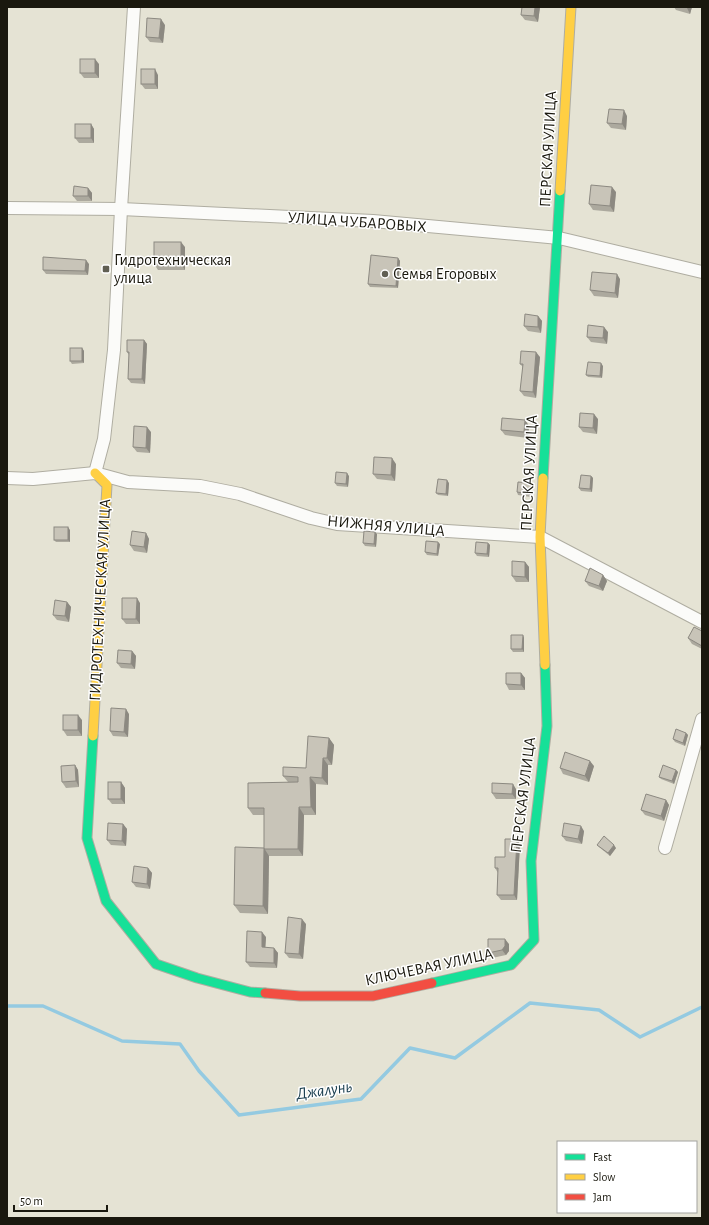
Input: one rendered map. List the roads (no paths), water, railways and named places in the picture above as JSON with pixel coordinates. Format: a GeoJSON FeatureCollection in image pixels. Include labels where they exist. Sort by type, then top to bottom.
{"type":"FeatureCollection","features":[{"type":"Feature","properties":{"kind":"street"},"geometry":{"type":"LineString","coordinates":[[95,473],[104,438],[114,350],[121,209],[134,7]]}},
{"type":"Feature","properties":{"kind":"street","name":"ПЕРСКАЯ УЛИЦА"},"geometry":{"type":"LineString","coordinates":[[534,940],[531,861],[546,726],[540,537],[571,7]]}},
{"type":"Feature","properties":{"kind":"street","name":"УЛИЦА ЧУБАРОВЫХ"},"geometry":{"type":"LineString","coordinates":[[7,208],[121,209],[373,221],[558,238],[702,272]]}},
{"type":"Feature","properties":{"kind":"street","name":"НИЖНЯЯ УЛИЦА"},"geometry":{"type":"LineString","coordinates":[[7,478],[33,479],[95,473],[128,482],[200,486],[240,494],[311,518],[337,524],[540,537],[702,622]]}},
{"type":"Feature","properties":{"kind":"street","name":"ГИДРОТЕХНИЧЕСКАЯ УЛИЦА"},"geometry":{"type":"LineString","coordinates":[[95,473],[106,485],[87,838],[106,901],[156,964]]}},
{"type":"Feature","properties":{"kind":"street"},"geometry":{"type":"LineString","coordinates":[[665,848],[702,719]]}},
{"type":"Feature","properties":{"kind":"street","name":"КЛЮЧЕВАЯ УЛИЦА"},"geometry":{"type":"LineString","coordinates":[[156,964],[197,978],[250,992],[300,996],[373,996],[511,965],[534,940]]}},
{"type":"Feature","properties":{"kind":"waterway","name":"Джалунь"},"geometry":{"type":"LineString","coordinates":[[7,1006],[43,1006],[122,1041],[180,1044],[199,1071],[239,1115],[361,1099],[410,1048],[455,1058],[530,1003],[599,1010],[640,1037],[702,1007]]}},
{"type":"Feature","properties":{"kind":"place","name":"Гидротехническая улица"},"geometry":{"type":"Point","coordinates":[106,269]}},
{"type":"Feature","properties":{"kind":"place","name":"Семья Егоровых"},"geometry":{"type":"Point","coordinates":[385,274]}}]}
